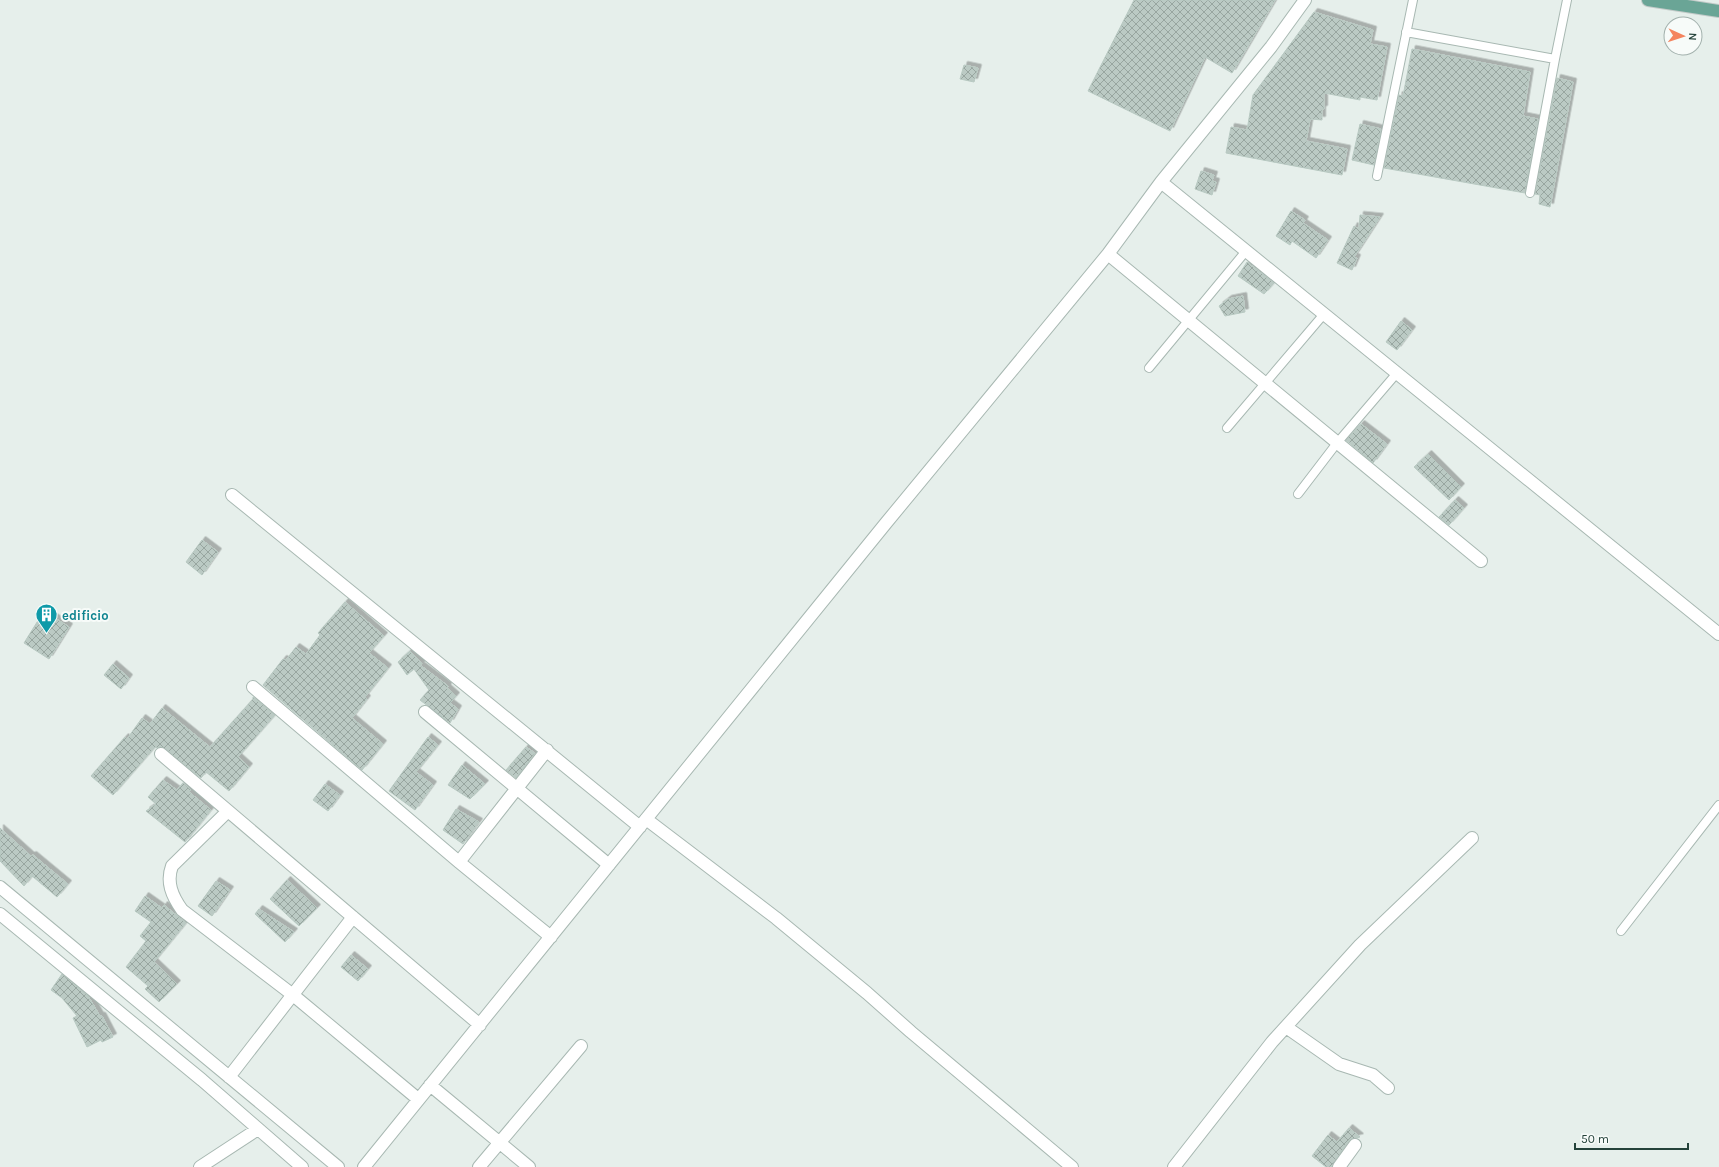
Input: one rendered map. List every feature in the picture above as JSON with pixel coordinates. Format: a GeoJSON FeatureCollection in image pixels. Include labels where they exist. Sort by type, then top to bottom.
{"type":"FeatureCollection","features":[{"type":"Feature","properties":{"kind":"main road"},"geometry":{"type":"LineString","coordinates":[[1648,0],[1719,11]]}},
{"type":"Feature","properties":{"kind":"street"},"geometry":{"type":"LineString","coordinates":[[364,1167],[418,1098],[480,1025],[881,529],[1108,254],[1161,182],[1271,47],[1305,0]]}},
{"type":"Feature","properties":{"kind":"street"},"geometry":{"type":"LineString","coordinates":[[1161,182],[1719,634]]}},
{"type":"Feature","properties":{"kind":"street"},"geometry":{"type":"LineString","coordinates":[[1108,254],[1481,561]]}},
{"type":"Feature","properties":{"kind":"street"},"geometry":{"type":"LineString","coordinates":[[232,495],[547,750],[643,823],[776,918],[1072,1167]]}},
{"type":"Feature","properties":{"kind":"street"},"geometry":{"type":"LineString","coordinates":[[253,687],[459,862],[551,937]]}},
{"type":"Feature","properties":{"kind":"street"},"geometry":{"type":"LineString","coordinates":[[425,712],[609,865]]}},
{"type":"Feature","properties":{"kind":"street"},"geometry":{"type":"LineString","coordinates":[[459,862],[547,750]]}},
{"type":"Feature","properties":{"kind":"street"},"geometry":{"type":"LineString","coordinates":[[161,754],[480,1025]]}},
{"type":"Feature","properties":{"kind":"street"},"geometry":{"type":"LineString","coordinates":[[228,811],[172,866],[169,875],[173,898],[182,910],[293,995],[418,1098]]}},
{"type":"Feature","properties":{"kind":"street"},"geometry":{"type":"LineString","coordinates":[[1174,1167],[1272,1042],[1360,945],[1472,838]]}},
{"type":"Feature","properties":{"kind":"street"},"geometry":{"type":"LineString","coordinates":[[0,887],[199,1065],[258,1129],[302,1167]]}},
{"type":"Feature","properties":{"kind":"street"},"geometry":{"type":"LineString","coordinates":[[0,914],[199,1065],[229,1077],[338,1167]]}},
{"type":"Feature","properties":{"kind":"street"},"geometry":{"type":"LineString","coordinates":[[229,1077],[353,917]]}},
{"type":"Feature","properties":{"kind":"street"},"geometry":{"type":"LineString","coordinates":[[1286,1027],[1339,1064],[1373,1075],[1388,1088]]}},
{"type":"Feature","properties":{"kind":"street"},"geometry":{"type":"LineString","coordinates":[[479,1167],[581,1046]]}},
{"type":"Feature","properties":{"kind":"street"},"geometry":{"type":"LineString","coordinates":[[430,1085],[528,1167]]}},
{"type":"Feature","properties":{"kind":"street"},"geometry":{"type":"LineString","coordinates":[[200,1167],[258,1129]]}},
{"type":"Feature","properties":{"kind":"street"},"geometry":{"type":"LineString","coordinates":[[1339,1167],[1355,1145]]}},
{"type":"Feature","properties":{"kind":"lane"},"geometry":{"type":"LineString","coordinates":[[1377,176],[1412,0]]}},
{"type":"Feature","properties":{"kind":"lane"},"geometry":{"type":"LineString","coordinates":[[1530,193],[1555,59],[1568,0]]}},
{"type":"Feature","properties":{"kind":"lane"},"geometry":{"type":"LineString","coordinates":[[1406,32],[1555,59]]}},
{"type":"Feature","properties":{"kind":"lane"},"geometry":{"type":"LineString","coordinates":[[1149,368],[1246,251]]}},
{"type":"Feature","properties":{"kind":"lane"},"geometry":{"type":"LineString","coordinates":[[1227,428],[1324,314]]}},
{"type":"Feature","properties":{"kind":"lane"},"geometry":{"type":"LineString","coordinates":[[1298,494],[1337,443],[1397,373]]}},
{"type":"Feature","properties":{"kind":"lane"},"geometry":{"type":"LineString","coordinates":[[1621,931],[1719,805]]}},
{"type":"Feature","properties":{"kind":"building"},"geometry":{"type":"Polygon","coordinates":[[[1134,0],[1275,0],[1232,73],[1205,57],[1170,131],[1088,91],[1134,0]]]}},
{"type":"Feature","properties":{"kind":"building"},"geometry":{"type":"Polygon","coordinates":[[[1314,12],[1373,30],[1370,44],[1387,47],[1377,100],[1360,97],[1360,100],[1324,93],[1322,120],[1310,119],[1306,141],[1347,149],[1342,175],[1226,153],[1231,127],[1247,130],[1253,95],[1314,12]]]}},
{"type":"Feature","properties":{"kind":"building"},"geometry":{"type":"Polygon","coordinates":[[[1412,49],[1530,72],[1523,116],[1538,119],[1525,193],[1384,168],[1399,95],[1403,96],[1412,49]]]}},
{"type":"Feature","properties":{"kind":"building"},"geometry":{"type":"Polygon","coordinates":[[[964,65],[978,68],[974,82],[960,79],[964,65]]]}},
{"type":"Feature","properties":{"kind":"building"},"geometry":{"type":"Polygon","coordinates":[[[1557,78],[1573,82],[1550,207],[1539,204],[1540,195],[1535,194],[1557,78]]]}},
{"type":"Feature","properties":{"kind":"building"},"geometry":{"type":"Polygon","coordinates":[[[1360,124],[1381,129],[1374,165],[1352,160],[1360,124]]]}},
{"type":"Feature","properties":{"kind":"building"},"geometry":{"type":"Polygon","coordinates":[[[1201,171],[1214,175],[1212,181],[1216,182],[1212,195],[1195,189],[1201,171]]]}},
{"type":"Feature","properties":{"kind":"building"},"geometry":{"type":"Polygon","coordinates":[[[1291,211],[1305,220],[1303,223],[1328,240],[1316,258],[1292,241],[1290,245],[1276,236],[1291,211]]]}},
{"type":"Feature","properties":{"kind":"building"},"geometry":{"type":"Polygon","coordinates":[[[1360,215],[1380,217],[1354,257],[1357,258],[1352,270],[1337,263],[1354,226],[1359,229],[1360,215]]]}},
{"type":"Feature","properties":{"kind":"building"},"geometry":{"type":"Polygon","coordinates":[[[1247,262],[1274,283],[1264,294],[1238,276],[1247,262]]]}},
{"type":"Feature","properties":{"kind":"building"},"geometry":{"type":"Polygon","coordinates":[[[1243,296],[1245,312],[1225,316],[1219,306],[1228,299],[1243,296]]]}},
{"type":"Feature","properties":{"kind":"building"},"geometry":{"type":"Polygon","coordinates":[[[1401,321],[1412,330],[1397,350],[1386,342],[1401,321]]]}},
{"type":"Feature","properties":{"kind":"building"},"geometry":{"type":"Polygon","coordinates":[[[1361,424],[1387,444],[1373,463],[1346,440],[1361,424]]]}},
{"type":"Feature","properties":{"kind":"building"},"geometry":{"type":"Polygon","coordinates":[[[1428,454],[1461,487],[1449,500],[1414,467],[1428,454]]]}},
{"type":"Feature","properties":{"kind":"building"},"geometry":{"type":"Polygon","coordinates":[[[1455,500],[1464,508],[1449,525],[1439,517],[1455,500]]]}},
{"type":"Feature","properties":{"kind":"building"},"geometry":{"type":"Polygon","coordinates":[[[202,540],[218,552],[202,575],[186,562],[202,540]]]}},
{"type":"Feature","properties":{"kind":"building"},"geometry":{"type":"Polygon","coordinates":[[[345,602],[384,636],[369,653],[388,668],[365,697],[367,699],[352,718],[383,744],[362,770],[263,685],[283,659],[286,660],[296,647],[306,654],[320,635],[318,633],[345,602]]]}},
{"type":"Feature","properties":{"kind":"building","name":"edificio"},"geometry":{"type":"Polygon","coordinates":[[[44,611],[69,627],[49,659],[24,643],[44,611]]]}},
{"type":"Feature","properties":{"kind":"building"},"geometry":{"type":"Polygon","coordinates":[[[410,651],[422,664],[420,665],[448,686],[447,688],[456,696],[450,703],[458,709],[450,723],[420,700],[429,690],[414,669],[407,675],[398,662],[410,651]]]}},
{"type":"Feature","properties":{"kind":"building"},"geometry":{"type":"Polygon","coordinates":[[[113,664],[129,678],[121,689],[104,675],[113,664]]]}},
{"type":"Feature","properties":{"kind":"building"},"geometry":{"type":"Polygon","coordinates":[[[253,697],[275,715],[238,757],[249,767],[229,791],[206,772],[201,778],[162,747],[155,747],[113,795],[91,776],[125,737],[127,739],[142,718],[150,724],[162,708],[210,747],[253,699],[253,697]]]}},
{"type":"Feature","properties":{"kind":"building"},"geometry":{"type":"Polygon","coordinates":[[[428,737],[438,745],[416,772],[433,785],[415,810],[389,791],[428,737]]]}},
{"type":"Feature","properties":{"kind":"building"},"geometry":{"type":"Polygon","coordinates":[[[526,747],[535,753],[516,778],[506,770],[526,747]]]}},
{"type":"Feature","properties":{"kind":"building"},"geometry":{"type":"Polygon","coordinates":[[[462,765],[485,784],[470,799],[448,785],[462,765]]]}},
{"type":"Feature","properties":{"kind":"building"},"geometry":{"type":"Polygon","coordinates":[[[163,780],[177,790],[183,783],[191,790],[189,792],[211,810],[185,842],[146,811],[156,804],[148,797],[163,780]]]}},
{"type":"Feature","properties":{"kind":"building"},"geometry":{"type":"Polygon","coordinates":[[[325,784],[340,795],[328,811],[313,800],[325,784]]]}},
{"type":"Feature","properties":{"kind":"building"},"geometry":{"type":"Polygon","coordinates":[[[456,809],[479,822],[463,844],[443,830],[456,809]]]}},
{"type":"Feature","properties":{"kind":"building"},"geometry":{"type":"Polygon","coordinates":[[[0,828],[31,856],[33,855],[68,884],[57,897],[32,876],[24,886],[0,861],[0,828]]]}},
{"type":"Feature","properties":{"kind":"building"},"geometry":{"type":"Polygon","coordinates":[[[287,880],[317,908],[299,926],[270,899],[287,880]]]}},
{"type":"Feature","properties":{"kind":"building"},"geometry":{"type":"Polygon","coordinates":[[[216,881],[230,890],[212,916],[198,906],[216,881]]]}},
{"type":"Feature","properties":{"kind":"building"},"geometry":{"type":"Polygon","coordinates":[[[145,896],[162,908],[164,905],[186,923],[154,962],[177,984],[159,1002],[145,989],[148,986],[126,967],[146,941],[140,936],[151,922],[135,911],[145,896]]]}},
{"type":"Feature","properties":{"kind":"building"},"geometry":{"type":"Polygon","coordinates":[[[259,909],[294,932],[285,942],[255,914],[259,909]]]}},
{"type":"Feature","properties":{"kind":"building"},"geometry":{"type":"Polygon","coordinates":[[[351,955],[368,969],[358,981],[341,967],[351,955]]]}},
{"type":"Feature","properties":{"kind":"building"},"geometry":{"type":"Polygon","coordinates":[[[62,974],[88,996],[100,1016],[102,1016],[113,1037],[102,1042],[101,1040],[87,1047],[73,1018],[77,1016],[62,998],[51,990],[62,974]]]}},
{"type":"Feature","properties":{"kind":"building"},"geometry":{"type":"Polygon","coordinates":[[[1349,1128],[1360,1137],[1349,1140],[1331,1167],[1326,1167],[1312,1156],[1328,1135],[1337,1142],[1349,1128]]]}},
{"type":"Feature","properties":{"kind":"place","name":"edificio"},"geometry":{"type":"Point","coordinates":[47,634]}}]}
